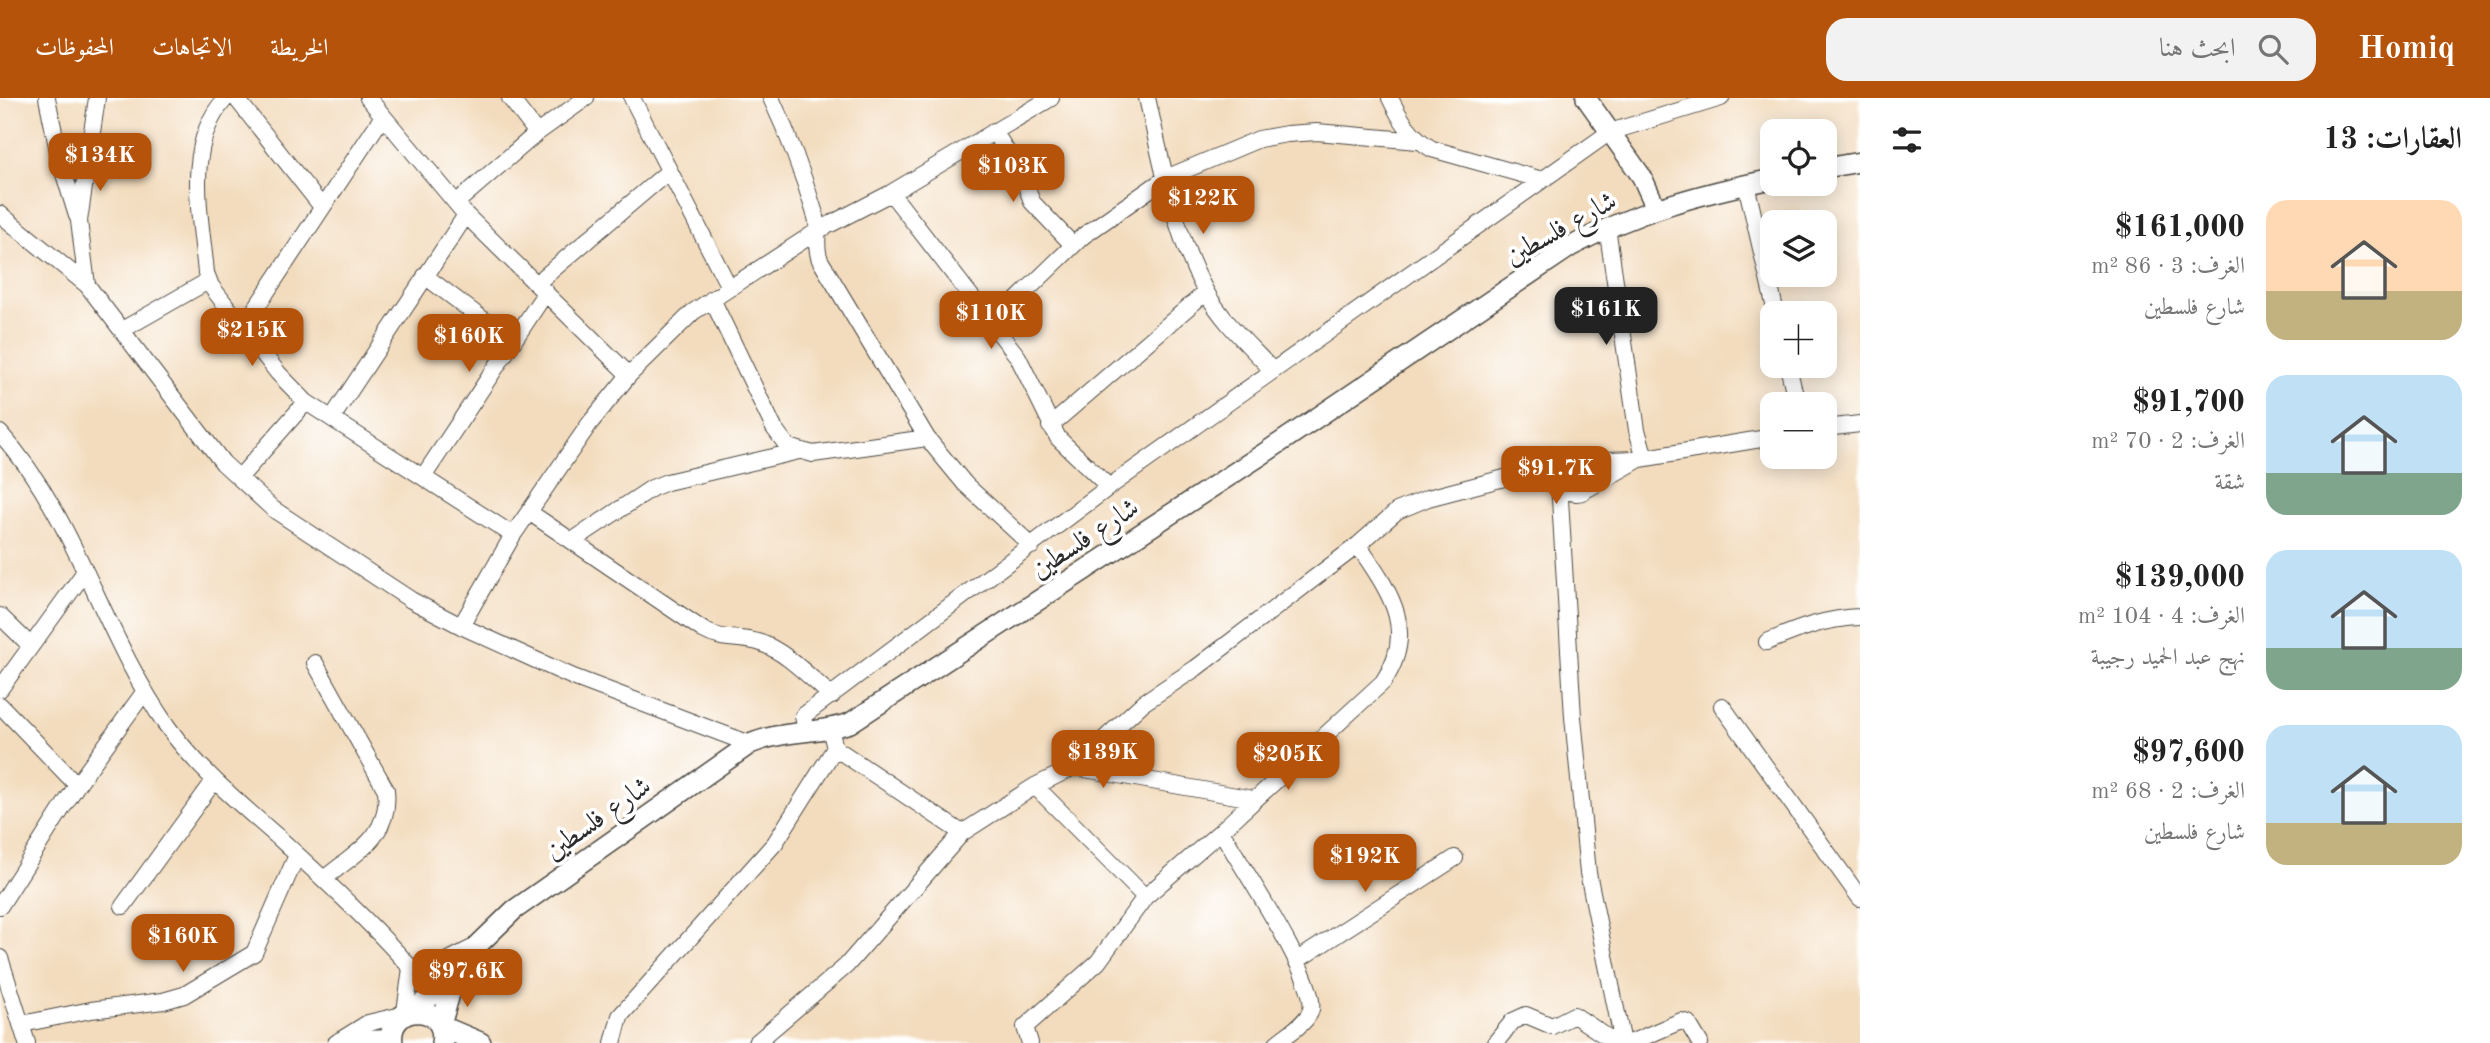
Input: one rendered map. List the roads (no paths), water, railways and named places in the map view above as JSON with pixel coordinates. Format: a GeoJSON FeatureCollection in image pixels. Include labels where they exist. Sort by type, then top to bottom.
{"type":"FeatureCollection","features":[{"type":"Feature","properties":{"kind":"main road"},"geometry":{"type":"LineString","coordinates":[[392,1041],[396,1022],[406,1013],[429,1013],[442,1032],[481,1043]]}},
{"type":"Feature","properties":{"kind":"street"},"geometry":{"type":"LineString","coordinates":[[47,98],[61,161],[79,221],[87,285]]}},
{"type":"Feature","properties":{"kind":"street"},"geometry":{"type":"LineString","coordinates":[[79,221],[87,146],[97,98]]}},
{"type":"Feature","properties":{"kind":"street"},"geometry":{"type":"LineString","coordinates":[[226,98],[207,126],[199,160],[198,177],[208,281],[278,373],[306,402],[513,535]]}},
{"type":"Feature","properties":{"kind":"street"},"geometry":{"type":"LineString","coordinates":[[236,98],[322,207]]}},
{"type":"Feature","properties":{"kind":"street"},"geometry":{"type":"LineString","coordinates":[[368,98],[461,209],[629,375]]}},
{"type":"Feature","properties":{"kind":"street"},"geometry":{"type":"LineString","coordinates":[[510,98],[537,133]]}},
{"type":"Feature","properties":{"kind":"street"},"geometry":{"type":"LineString","coordinates":[[332,418],[425,276],[461,209],[537,133],[586,98]]}},
{"type":"Feature","properties":{"kind":"street"},"geometry":{"type":"LineString","coordinates":[[632,98],[729,286]]}},
{"type":"Feature","properties":{"kind":"street"},"geometry":{"type":"LineString","coordinates":[[461,626],[513,535],[590,423],[629,375],[693,312],[729,286],[819,230],[891,193],[1048,98]]}},
{"type":"Feature","properties":{"kind":"street"},"geometry":{"type":"LineString","coordinates":[[1147,98],[1166,178],[1190,256],[1206,292],[1225,321],[1272,370]]}},
{"type":"Feature","properties":{"kind":"street"},"geometry":{"type":"LineString","coordinates":[[1390,98],[1400,119],[1418,141]]}},
{"type":"Feature","properties":{"kind":"street"},"geometry":{"type":"LineString","coordinates":[[1586,98],[1642,177],[1656,208]]}},
{"type":"Feature","properties":{"kind":"street"},"geometry":{"type":"LineString","coordinates":[[806,731],[803,716],[1109,487],[1610,132],[1721,98]]}},
{"type":"Feature","properties":{"kind":"street"},"geometry":{"type":"LineString","coordinates":[[775,100],[819,230],[816,249],[820,260],[927,438],[965,484],[1032,546]]}},
{"type":"Feature","properties":{"kind":"street"},"geometry":{"type":"LineString","coordinates":[[244,326],[383,116]]}},
{"type":"Feature","properties":{"kind":"street"},"geometry":{"type":"LineString","coordinates":[[994,131],[1023,177],[1032,202],[1073,245]]}},
{"type":"Feature","properties":{"kind":"street"},"geometry":{"type":"LineString","coordinates":[[993,323],[1073,245],[1166,178],[1259,139],[1317,132],[1418,141],[1451,155],[1542,180]]}},
{"type":"Feature","properties":{"kind":"street"},"geometry":{"type":"LineString","coordinates":[[1837,167],[1860,162]]}},
{"type":"Feature","properties":{"kind":"street"},"geometry":{"type":"LineString","coordinates":[[423,477],[513,342],[542,287],[669,171]]}},
{"type":"Feature","properties":{"kind":"street","name":"شارع فلسطين"},"geometry":{"type":"LineString","coordinates":[[454,980],[478,945],[514,910],[750,744],[775,736],[830,729],[850,723],[1263,454],[1570,247],[1607,227],[1656,208],[1760,181]]}},
{"type":"Feature","properties":{"kind":"street"},"geometry":{"type":"LineString","coordinates":[[1746,184],[1773,301]]}},
{"type":"Feature","properties":{"kind":"street"},"geometry":{"type":"LineString","coordinates":[[891,193],[1017,356],[1058,438],[1109,487]]}},
{"type":"Feature","properties":{"kind":"street"},"geometry":{"type":"LineString","coordinates":[[0,214],[87,285],[223,463],[284,516],[411,600],[461,626],[573,677],[750,744]]}},
{"type":"Feature","properties":{"kind":"street"},"geometry":{"type":"LineString","coordinates":[[1607,227],[1643,458]]}},
{"type":"Feature","properties":{"kind":"street"},"geometry":{"type":"LineString","coordinates":[[425,276],[513,342]]}},
{"type":"Feature","properties":{"kind":"street"},"geometry":{"type":"LineString","coordinates":[[121,330],[208,281]]}},
{"type":"Feature","properties":{"kind":"street"},"geometry":{"type":"LineString","coordinates":[[1050,426],[1206,292]]}},
{"type":"Feature","properties":{"kind":"street"},"geometry":{"type":"LineString","coordinates":[[712,299],[774,428],[788,446],[813,454],[927,438]]}},
{"type":"Feature","properties":{"kind":"street"},"geometry":{"type":"LineString","coordinates":[[239,478],[306,402]]}},
{"type":"Feature","properties":{"kind":"street"},"geometry":{"type":"LineString","coordinates":[[1837,427],[1860,424]]}},
{"type":"Feature","properties":{"kind":"street"},"geometry":{"type":"LineString","coordinates":[[0,433],[24,460],[62,519],[84,573],[145,691],[192,758],[324,879],[411,968],[435,967],[478,945]]}},
{"type":"Feature","properties":{"kind":"street"},"geometry":{"type":"LineString","coordinates":[[756,1043],[846,966],[962,833],[1035,786],[1074,767],[1143,703],[1196,668],[1358,545],[1406,505],[1536,469],[1577,462],[1643,458],[1760,439]]}},
{"type":"Feature","properties":{"kind":"street"},"geometry":{"type":"LineString","coordinates":[[572,541],[652,488],[667,482],[799,451]]}},
{"type":"Feature","properties":{"kind":"street"},"geometry":{"type":"LineString","coordinates":[[1536,469],[1559,478],[1567,491],[1584,491],[1643,458]]}},
{"type":"Feature","properties":{"kind":"street"},"geometry":{"type":"LineString","coordinates":[[1559,478],[1577,462]]}},
{"type":"Feature","properties":{"kind":"street"},"geometry":{"type":"LineString","coordinates":[[1561,527],[1593,478],[1577,462]]}},
{"type":"Feature","properties":{"kind":"street"},"geometry":{"type":"LineString","coordinates":[[1559,478],[1573,717],[1588,873],[1623,1043]]}},
{"type":"Feature","properties":{"kind":"street"},"geometry":{"type":"LineString","coordinates":[[528,512],[719,639],[758,642],[777,650],[832,696]]}},
{"type":"Feature","properties":{"kind":"street"},"geometry":{"type":"LineString","coordinates":[[1030,1043],[1025,1027],[1098,962],[1145,897],[1383,682],[1396,662],[1400,642],[1398,615],[1389,591],[1358,545]]}},
{"type":"Feature","properties":{"kind":"street"},"geometry":{"type":"LineString","coordinates":[[0,688],[84,573]]}},
{"type":"Feature","properties":{"kind":"street"},"geometry":{"type":"LineString","coordinates":[[0,616],[31,646]]}},
{"type":"Feature","properties":{"kind":"street"},"geometry":{"type":"LineString","coordinates":[[1767,642],[1811,624],[1837,618],[1860,617]]}},
{"type":"Feature","properties":{"kind":"street"},"geometry":{"type":"LineString","coordinates":[[315,663],[386,790],[387,804],[385,821],[377,835],[324,879]]}},
{"type":"Feature","properties":{"kind":"street"},"geometry":{"type":"LineString","coordinates":[[0,906],[77,785],[145,691]]}},
{"type":"Feature","properties":{"kind":"street"},"geometry":{"type":"LineString","coordinates":[[0,705],[77,785]]}},
{"type":"Feature","properties":{"kind":"street"},"geometry":{"type":"LineString","coordinates":[[1722,706],[1860,898]]}},
{"type":"Feature","properties":{"kind":"street"},"geometry":{"type":"LineString","coordinates":[[830,729],[835,748],[962,833]]}},
{"type":"Feature","properties":{"kind":"street"},"geometry":{"type":"LineString","coordinates":[[613,1043],[620,1016],[775,843],[835,748]]}},
{"type":"Feature","properties":{"kind":"street"},"geometry":{"type":"LineString","coordinates":[[1074,767],[1253,799]]}},
{"type":"Feature","properties":{"kind":"street"},"geometry":{"type":"LineString","coordinates":[[123,906],[215,780]]}},
{"type":"Feature","properties":{"kind":"street"},"geometry":{"type":"LineString","coordinates":[[1035,786],[1145,897]]}},
{"type":"Feature","properties":{"kind":"street"},"geometry":{"type":"LineString","coordinates":[[1221,831],[1271,913],[1310,994],[1312,1009],[1306,1020],[1277,1043]]}},
{"type":"Feature","properties":{"kind":"street"},"geometry":{"type":"LineString","coordinates":[[22,1024],[91,1010],[163,1001],[191,991],[254,953],[297,855]]}},
{"type":"Feature","properties":{"kind":"street"},"geometry":{"type":"LineString","coordinates":[[1296,961],[1455,858]]}},
{"type":"Feature","properties":{"kind":"street"},"geometry":{"type":"LineString","coordinates":[[0,958],[7,996],[22,1024],[27,1043]]}},
{"type":"Feature","properties":{"kind":"street"},"geometry":{"type":"LineString","coordinates":[[406,1013],[411,968]]}},
{"type":"Feature","properties":{"kind":"street"},"geometry":{"type":"LineString","coordinates":[[338,1042],[368,1023],[406,1013],[454,980]]}},
{"type":"Feature","properties":{"kind":"street"},"geometry":{"type":"LineString","coordinates":[[442,1032],[454,980]]}},
{"type":"Feature","properties":{"kind":"street"},"geometry":{"type":"LineString","coordinates":[[1495,1043],[1513,1021],[1526,1015],[1552,1026],[1574,1016],[1616,1043]]}},
{"type":"Feature","properties":{"kind":"street"},"geometry":{"type":"LineString","coordinates":[[1630,1043],[1681,1021],[1688,1023],[1700,1043]]}},
{"type":"Feature","properties":{"kind":"street"},"geometry":{"type":"LineString","coordinates":[[338,1042],[392,1041]]}}]}
